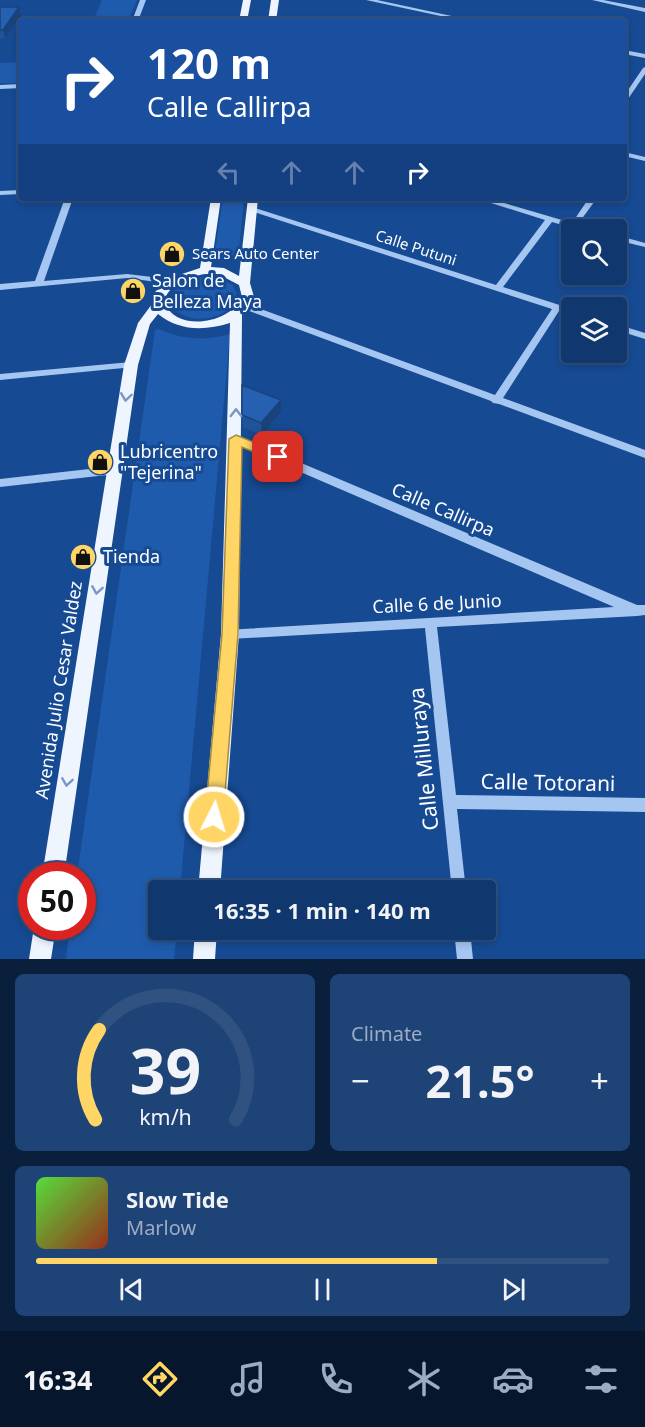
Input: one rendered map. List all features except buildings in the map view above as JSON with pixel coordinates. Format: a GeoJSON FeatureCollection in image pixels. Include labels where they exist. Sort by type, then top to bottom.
{"type":"FeatureCollection","features":[{"type":"Feature","properties":{"kind":"main road"},"geometry":{"type":"LineString","coordinates":[[244,18],[247,0]]}},
{"type":"Feature","properties":{"kind":"main road"},"geometry":{"type":"LineString","coordinates":[[272,18],[275,0]]}},
{"type":"Feature","properties":{"kind":"main road"},"geometry":{"type":"LineString","coordinates":[[205,270],[216,201]]}},
{"type":"Feature","properties":{"kind":"main road"},"geometry":{"type":"LineString","coordinates":[[243,283],[253,201]]}},
{"type":"Feature","properties":{"kind":"main road"},"geometry":{"type":"LineString","coordinates":[[210,880],[230,634],[240,310],[248,292],[243,283],[227,273],[205,270],[185,274],[169,282],[162,289],[159,304],[172,319],[191,324],[212,324],[240,310]]}},
{"type":"Feature","properties":{"kind":"main road","name":"Avenida Julio Cesar Valdez"},"geometry":{"type":"LineString","coordinates":[[55,862],[131,365],[144,323],[159,304]]}},
{"type":"Feature","properties":{"kind":"main road"},"geometry":{"type":"LineString","coordinates":[[40,959],[43,940]]}},
{"type":"Feature","properties":{"kind":"main road"},"geometry":{"type":"LineString","coordinates":[[204,959],[205,940]]}},
{"type":"Feature","properties":{"kind":"street"},"geometry":{"type":"LineString","coordinates":[[136,18],[143,0]]}},
{"type":"Feature","properties":{"kind":"street"},"geometry":{"type":"LineString","coordinates":[[369,0],[457,18]]}},
{"type":"Feature","properties":{"kind":"street"},"geometry":{"type":"LineString","coordinates":[[595,0],[645,10]]}},
{"type":"Feature","properties":{"kind":"street"},"geometry":{"type":"LineString","coordinates":[[627,53],[645,57]]}},
{"type":"Feature","properties":{"kind":"street"},"geometry":{"type":"LineString","coordinates":[[627,96],[645,69]]}},
{"type":"Feature","properties":{"kind":"street"},"geometry":{"type":"LineString","coordinates":[[0,97],[2,87],[18,86]]}},
{"type":"Feature","properties":{"kind":"street"},"geometry":{"type":"LineString","coordinates":[[627,154],[645,159]]}},
{"type":"Feature","properties":{"kind":"street"},"geometry":{"type":"LineString","coordinates":[[0,193],[18,192]]}},
{"type":"Feature","properties":{"kind":"street"},"geometry":{"type":"LineString","coordinates":[[39,284],[68,201]]}},
{"type":"Feature","properties":{"kind":"street"},"geometry":{"type":"LineString","coordinates":[[489,201],[561,222]]}},
{"type":"Feature","properties":{"kind":"street"},"geometry":{"type":"LineString","coordinates":[[578,219],[591,201]]}},
{"type":"Feature","properties":{"kind":"street","name":"Calle Putuni"},"geometry":{"type":"LineString","coordinates":[[252,210],[561,309]]}},
{"type":"Feature","properties":{"kind":"street"},"geometry":{"type":"LineString","coordinates":[[497,289],[550,219]]}},
{"type":"Feature","properties":{"kind":"street"},"geometry":{"type":"LineString","coordinates":[[627,240],[645,245]]}},
{"type":"Feature","properties":{"kind":"street"},"geometry":{"type":"LineString","coordinates":[[0,287],[127,276],[169,282]]}},
{"type":"Feature","properties":{"kind":"street"},"geometry":{"type":"LineString","coordinates":[[496,401],[557,308]]}},
{"type":"Feature","properties":{"kind":"street"},"geometry":{"type":"LineString","coordinates":[[240,310],[645,454]]}},
{"type":"Feature","properties":{"kind":"street"},"geometry":{"type":"LineString","coordinates":[[627,330],[645,336]]}},
{"type":"Feature","properties":{"kind":"street"},"geometry":{"type":"LineString","coordinates":[[0,377],[131,365]]}},
{"type":"Feature","properties":{"kind":"street","name":"Calle Callirpa"},"geometry":{"type":"LineString","coordinates":[[236,439],[641,611]]}},
{"type":"Feature","properties":{"kind":"street"},"geometry":{"type":"LineString","coordinates":[[0,483],[116,470]]}},
{"type":"Feature","properties":{"kind":"street","name":"Calle 6 de Junio"},"geometry":{"type":"LineString","coordinates":[[230,634],[641,611]]}},
{"type":"Feature","properties":{"kind":"street","name":"Calle Milluraya"},"geometry":{"type":"LineString","coordinates":[[431,623],[458,880]]}},
{"type":"Feature","properties":{"kind":"street","name":"Calle Totorani"},"geometry":{"type":"LineString","coordinates":[[450,802],[645,806]]}},
{"type":"Feature","properties":{"kind":"street"},"geometry":{"type":"LineString","coordinates":[[463,940],[465,959]]}},
{"type":"Feature","properties":{"kind":"shaded area"},"geometry":{"type":"Polygon","coordinates":[[[102,0],[137,0],[129,18],[94,18],[102,0]]]}},
{"type":"Feature","properties":{"kind":"shaded area"},"geometry":{"type":"Polygon","coordinates":[[[18,62],[18,83],[0,83],[0,63],[18,62]]]}},
{"type":"Feature","properties":{"kind":"shaded area"},"geometry":{"type":"Polygon","coordinates":[[[223,201],[244,201],[238,258],[214,259],[223,201]]]}},
{"type":"Feature","properties":{"kind":"shaded area"},"geometry":{"type":"Polygon","coordinates":[[[216,277],[233,285],[238,299],[232,307],[214,316],[194,318],[184,316],[170,302],[171,296],[187,281],[216,277]]]}},
{"type":"Feature","properties":{"kind":"shaded area"},"geometry":{"type":"Polygon","coordinates":[[[155,330],[194,338],[211,338],[230,334],[181,880],[148,880],[148,940],[176,940],[174,959],[66,959],[68,940],[96,940],[96,862],[79,862],[155,330]]]}},
{"type":"Feature","properties":{"kind":"place","name":"Sears Auto Center"},"geometry":{"type":"Point","coordinates":[172,254]}},
{"type":"Feature","properties":{"kind":"place","name":"Salon de Belleza Maya"},"geometry":{"type":"Point","coordinates":[133,291]}},
{"type":"Feature","properties":{"kind":"place","name":"Lubricentro \"Tejerina\""},"geometry":{"type":"Point","coordinates":[100,462]}},
{"type":"Feature","properties":{"kind":"place","name":"Tienda"},"geometry":{"type":"Point","coordinates":[83,557]}},
{"type":"Feature","properties":{"kind":"route"},"geometry":{"type":"LineString","coordinates":[[214,817],[230,634],[236,439],[278,457]]}}]}
